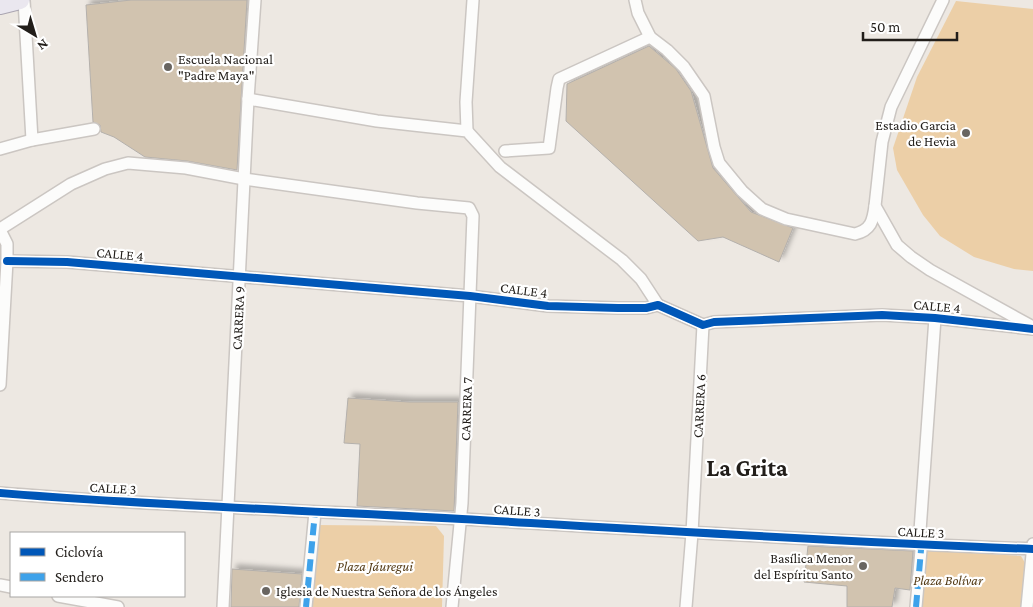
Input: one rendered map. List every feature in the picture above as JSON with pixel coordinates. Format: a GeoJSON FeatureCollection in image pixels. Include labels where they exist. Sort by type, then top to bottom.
{"type":"FeatureCollection","features":[{"type":"Feature","properties":{"kind":"main road"},"geometry":{"type":"LineString","coordinates":[[0,5],[20,0]]}},
{"type":"Feature","properties":{"kind":"street"},"geometry":{"type":"LineString","coordinates":[[24,0],[32,140]]}},
{"type":"Feature","properties":{"kind":"street","name":"CARRERA 9"},"geometry":{"type":"LineString","coordinates":[[223,607],[248,99],[255,0]]}},
{"type":"Feature","properties":{"kind":"street"},"geometry":{"type":"LineString","coordinates":[[473,0],[466,102],[467,131],[500,167],[622,260],[641,279],[658,305],[703,325]]}},
{"type":"Feature","properties":{"kind":"street"},"geometry":{"type":"LineString","coordinates":[[636,0],[638,13],[650,37],[684,66],[704,96],[714,148],[719,163],[742,191],[762,209],[786,218],[855,234],[866,230],[872,225],[882,142],[890,107],[944,0]]}},
{"type":"Feature","properties":{"kind":"street"},"geometry":{"type":"LineString","coordinates":[[504,151],[549,148],[556,88],[559,79],[650,37]]}},
{"type":"Feature","properties":{"kind":"street"},"geometry":{"type":"LineString","coordinates":[[248,99],[377,121],[467,131]]}},
{"type":"Feature","properties":{"kind":"street"},"geometry":{"type":"LineString","coordinates":[[0,148],[32,140],[94,129]]}},
{"type":"Feature","properties":{"kind":"street"},"geometry":{"type":"LineString","coordinates":[[0,385],[7,244],[0,230],[71,184],[96,173],[128,163],[186,168],[244,179]]}},
{"type":"Feature","properties":{"kind":"street","name":"CARRERA 7"},"geometry":{"type":"LineString","coordinates":[[244,179],[407,202],[469,208],[472,211],[461,519],[452,607]]}},
{"type":"Feature","properties":{"kind":"street"},"geometry":{"type":"LineString","coordinates":[[875,206],[897,245],[911,257],[930,270],[1033,328]]}},
{"type":"Feature","properties":{"kind":"street","name":"CALLE 4"},"geometry":{"type":"LineString","coordinates":[[7,262],[67,262],[470,296],[576,308],[646,308],[658,305]]}},
{"type":"Feature","properties":{"kind":"street","name":"CALLE 4"},"geometry":{"type":"LineString","coordinates":[[703,325],[714,322],[882,315],[935,318],[1033,328]]}},
{"type":"Feature","properties":{"kind":"street"},"geometry":{"type":"LineString","coordinates":[[916,607],[935,318]]}},
{"type":"Feature","properties":{"kind":"street","name":"CARRERA 6"},"geometry":{"type":"LineString","coordinates":[[686,607],[692,533],[703,325]]}},
{"type":"Feature","properties":{"kind":"street","name":"CALLE 3"},"geometry":{"type":"LineString","coordinates":[[0,493],[229,508],[1033,550]]}},
{"type":"Feature","properties":{"kind":"street"},"geometry":{"type":"LineString","coordinates":[[306,607],[315,512]]}},
{"type":"Feature","properties":{"kind":"street"},"geometry":{"type":"LineString","coordinates":[[1027,607],[1033,544]]}},
{"type":"Feature","properties":{"kind":"street"},"geometry":{"type":"LineString","coordinates":[[63,597],[118,607]]}},
{"type":"Feature","properties":{"kind":"green space","name":"Estadio Garcia de Hevia"},"geometry":{"type":"Polygon","coordinates":[[[956,1],[1033,9],[1033,271],[1014,269],[974,257],[940,236],[923,215],[897,170],[893,148],[917,77],[956,1]]]}},
{"type":"Feature","properties":{"kind":"green space","name":"Plaza Jáuregui"},"geometry":{"type":"Polygon","coordinates":[[[314,525],[436,526],[444,536],[442,607],[306,607],[314,525]]]}},
{"type":"Feature","properties":{"kind":"green space","name":"Plaza Bolívar"},"geometry":{"type":"Polygon","coordinates":[[[921,550],[1021,556],[1028,568],[1024,607],[916,607],[921,550]]]}},
{"type":"Feature","properties":{"kind":"building","name":"Escuela Nacional \"Padre Maya\""},"geometry":{"type":"Polygon","coordinates":[[[131,0],[247,0],[237,170],[187,161],[145,157],[114,137],[101,132],[100,125],[93,122],[86,5],[131,0]]]}},
{"type":"Feature","properties":{"kind":"building"},"geometry":{"type":"Polygon","coordinates":[[[649,46],[676,69],[691,91],[713,168],[751,212],[793,228],[779,262],[723,237],[698,241],[566,121],[567,84],[649,46]]]}},
{"type":"Feature","properties":{"kind":"building"},"geometry":{"type":"Polygon","coordinates":[[[348,398],[409,402],[458,402],[454,511],[357,506],[360,444],[344,443],[348,398]]]}},
{"type":"Feature","properties":{"kind":"building","name":"Basílica Menor del Espíritu Santo"},"geometry":{"type":"Polygon","coordinates":[[[808,546],[913,551],[910,590],[895,588],[892,607],[847,607],[847,586],[804,582],[808,546]]]}},
{"type":"Feature","properties":{"kind":"building","name":"Iglesia de Nuestra Señora de los Ángeles"},"geometry":{"type":"Polygon","coordinates":[[[232,569],[302,574],[299,607],[231,607],[232,569]]]}},
{"type":"Feature","properties":{"kind":"marked path"},"geometry":{"type":"LineString","coordinates":[[306,607],[315,512]]}},
{"type":"Feature","properties":{"kind":"marked path"},"geometry":{"type":"LineString","coordinates":[[916,607],[921,550],[919,545]]}},
{"type":"Feature","properties":{"kind":"cycle path"},"geometry":{"type":"LineString","coordinates":[[7,261],[67,262],[470,296],[548,306],[646,308],[658,305],[703,325],[714,322],[882,315],[935,318],[1033,329]]}},
{"type":"Feature","properties":{"kind":"cycle path"},"geometry":{"type":"LineString","coordinates":[[0,493],[173,505],[1033,549]]}},
{"type":"Feature","properties":{"kind":"place","name":"Escuela Nacional \"Padre Maya\""},"geometry":{"type":"Point","coordinates":[168,67]}},
{"type":"Feature","properties":{"kind":"place","name":"Estadio Garcia de Hevia"},"geometry":{"type":"Point","coordinates":[966,133]}},
{"type":"Feature","properties":{"kind":"place","name":"Basílica Menor del Espíritu Santo"},"geometry":{"type":"Point","coordinates":[863,566]}},
{"type":"Feature","properties":{"kind":"place","name":"Iglesia de Nuestra Señora de los Ángeles"},"geometry":{"type":"Point","coordinates":[266,591]}},
{"type":"Feature","properties":{"kind":"district","name":"La Grita"},"geometry":{"type":"Point","coordinates":[747,467]}}]}
